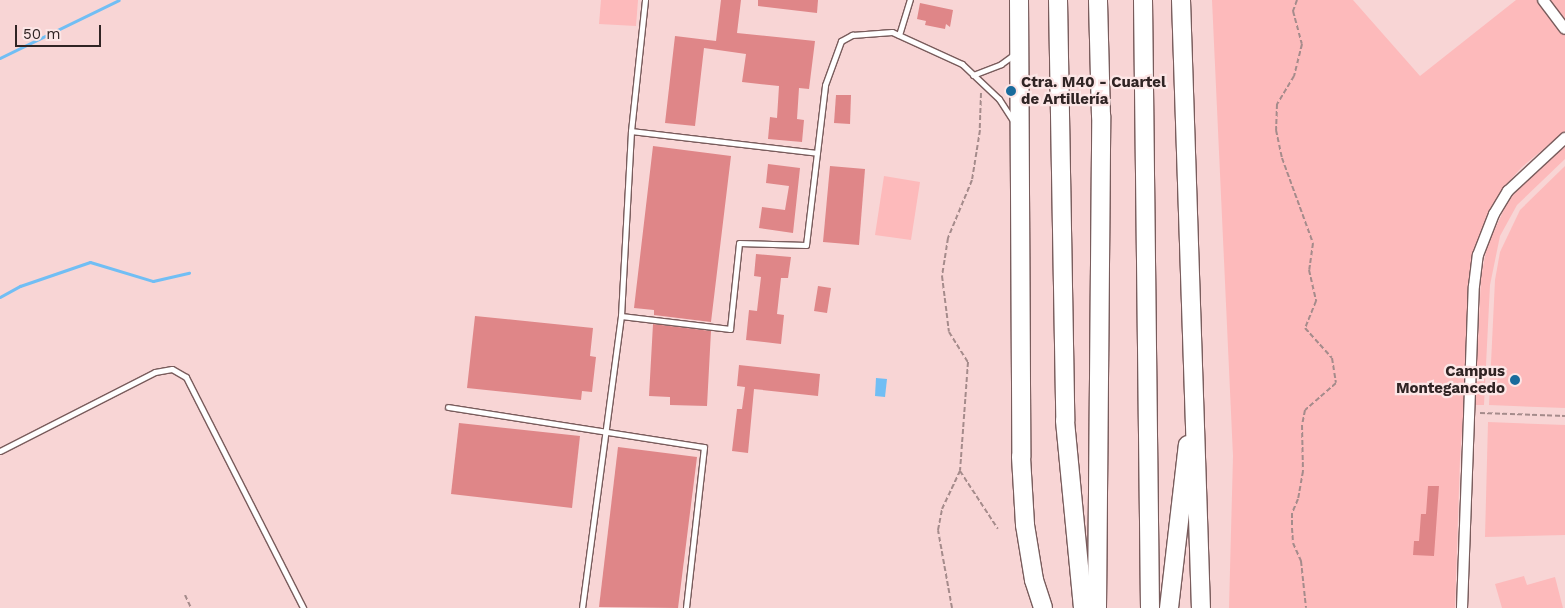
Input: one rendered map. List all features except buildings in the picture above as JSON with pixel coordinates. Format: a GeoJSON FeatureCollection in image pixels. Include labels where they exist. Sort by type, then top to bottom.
{"type":"FeatureCollection","features":[{"type":"Feature","properties":{"kind":"highway"},"geometry":{"type":"LineString","coordinates":[[1019,0],[1021,457],[1025,525],[1034,580],[1043,608]]}},
{"type":"Feature","properties":{"kind":"highway"},"geometry":{"type":"LineString","coordinates":[[1058,0],[1064,421],[1083,608]]}},
{"type":"Feature","properties":{"kind":"highway"},"geometry":{"type":"LineString","coordinates":[[1097,608],[1101,116],[1098,0]]}},
{"type":"Feature","properties":{"kind":"highway"},"geometry":{"type":"LineString","coordinates":[[1143,0],[1150,608]]}},
{"type":"Feature","properties":{"kind":"highway"},"geometry":{"type":"LineString","coordinates":[[1181,0],[1193,399],[1200,512],[1201,608]]}},
{"type":"Feature","properties":{"kind":"highway"},"geometry":{"type":"LineString","coordinates":[[1169,608],[1193,399]]}},
{"type":"Feature","properties":{"kind":"street"},"geometry":{"type":"LineString","coordinates":[[1543,0],[1565,29]]}},
{"type":"Feature","properties":{"kind":"street"},"geometry":{"type":"LineString","coordinates":[[1462,608],[1474,286],[1478,255],[1494,214],[1508,191],[1565,138]]}},
{"type":"Feature","properties":{"kind":"lane"},"geometry":{"type":"LineString","coordinates":[[582,608],[621,316],[631,132],[645,0]]}},
{"type":"Feature","properties":{"kind":"lane"},"geometry":{"type":"LineString","coordinates":[[899,35],[910,0]]}},
{"type":"Feature","properties":{"kind":"lane"},"geometry":{"type":"LineString","coordinates":[[621,316],[730,329],[739,243],[806,245],[825,85],[841,41],[852,35],[892,32],[962,64],[999,99],[1020,130]]}},
{"type":"Feature","properties":{"kind":"lane"},"geometry":{"type":"LineString","coordinates":[[973,75],[1001,64],[1018,52]]}},
{"type":"Feature","properties":{"kind":"lane"},"geometry":{"type":"LineString","coordinates":[[631,132],[817,153]]}},
{"type":"Feature","properties":{"kind":"lane"},"geometry":{"type":"LineString","coordinates":[[0,451],[155,372],[172,369],[186,377],[303,608]]}},
{"type":"Feature","properties":{"kind":"lane"},"geometry":{"type":"LineString","coordinates":[[448,407],[704,447],[686,608]]}},
{"type":"Feature","properties":{"kind":"path"},"geometry":{"type":"LineString","coordinates":[[1297,0],[1293,11],[1302,44],[1294,76],[1277,104],[1276,130],[1282,158],[1313,243],[1309,270],[1316,300],[1305,328],[1332,358],[1336,383],[1305,410],[1302,425],[1303,470],[1298,499],[1292,513],[1292,528],[1294,544],[1301,561],[1306,608]]}},
{"type":"Feature","properties":{"kind":"path"},"geometry":{"type":"LineString","coordinates":[[952,608],[938,530],[942,508],[960,471],[968,362],[950,332],[942,276],[948,238],[972,180],[980,130],[982,83]]}},
{"type":"Feature","properties":{"kind":"path"},"geometry":{"type":"LineString","coordinates":[[1475,413],[1565,416]]}},
{"type":"Feature","properties":{"kind":"path"},"geometry":{"type":"LineString","coordinates":[[960,471],[998,529]]}},
{"type":"Feature","properties":{"kind":"path"},"geometry":{"type":"LineString","coordinates":[[184,595],[191,608]]}},
{"type":"Feature","properties":{"kind":"shaded area"},"geometry":{"type":"Polygon","coordinates":[[[601,0],[638,0],[636,26],[599,24],[601,0]]]}},
{"type":"Feature","properties":{"kind":"shaded area"},"geometry":{"type":"Polygon","coordinates":[[[1212,0],[1353,0],[1420,76],[1516,0],[1565,0],[1565,131],[1522,167],[1504,187],[1490,209],[1475,249],[1460,459],[1455,608],[1229,608],[1233,456],[1212,0]]]}},
{"type":"Feature","properties":{"kind":"shaded area"},"geometry":{"type":"Polygon","coordinates":[[[1565,147],[1565,159],[1517,205],[1500,236],[1490,285],[1484,405],[1475,405],[1481,277],[1487,246],[1508,201],[1528,178],[1565,147]]]}},
{"type":"Feature","properties":{"kind":"shaded area"},"geometry":{"type":"Polygon","coordinates":[[[1565,166],[1565,408],[1489,405],[1495,280],[1500,252],[1520,210],[1565,166]]]}},
{"type":"Feature","properties":{"kind":"shaded area"},"geometry":{"type":"Polygon","coordinates":[[[884,176],[920,182],[911,240],[875,235],[884,176]]]}},
{"type":"Feature","properties":{"kind":"shaded area"},"geometry":{"type":"Polygon","coordinates":[[[1488,422],[1565,425],[1565,535],[1485,537],[1488,422]]]}},
{"type":"Feature","properties":{"kind":"shaded area"},"geometry":{"type":"Polygon","coordinates":[[[1524,576],[1527,585],[1555,577],[1563,608],[1502,608],[1495,584],[1524,576]]]}},
{"type":"Feature","properties":{"kind":"water"},"geometry":{"type":"Polygon","coordinates":[[[876,378],[887,379],[885,397],[875,396],[876,378]]]}},
{"type":"Feature","properties":{"kind":"waterway"},"geometry":{"type":"LineString","coordinates":[[0,58],[119,0]]}},
{"type":"Feature","properties":{"kind":"waterway"},"geometry":{"type":"LineString","coordinates":[[0,297],[20,286],[90,262],[153,281],[189,273]]}},
{"type":"Feature","properties":{"kind":"place","name":"Ctra. M40 - Cuartel de Artillería"},"geometry":{"type":"Point","coordinates":[1011,91]}},
{"type":"Feature","properties":{"kind":"place","name":"Campus Montegancedo"},"geometry":{"type":"Point","coordinates":[1515,380]}}]}
